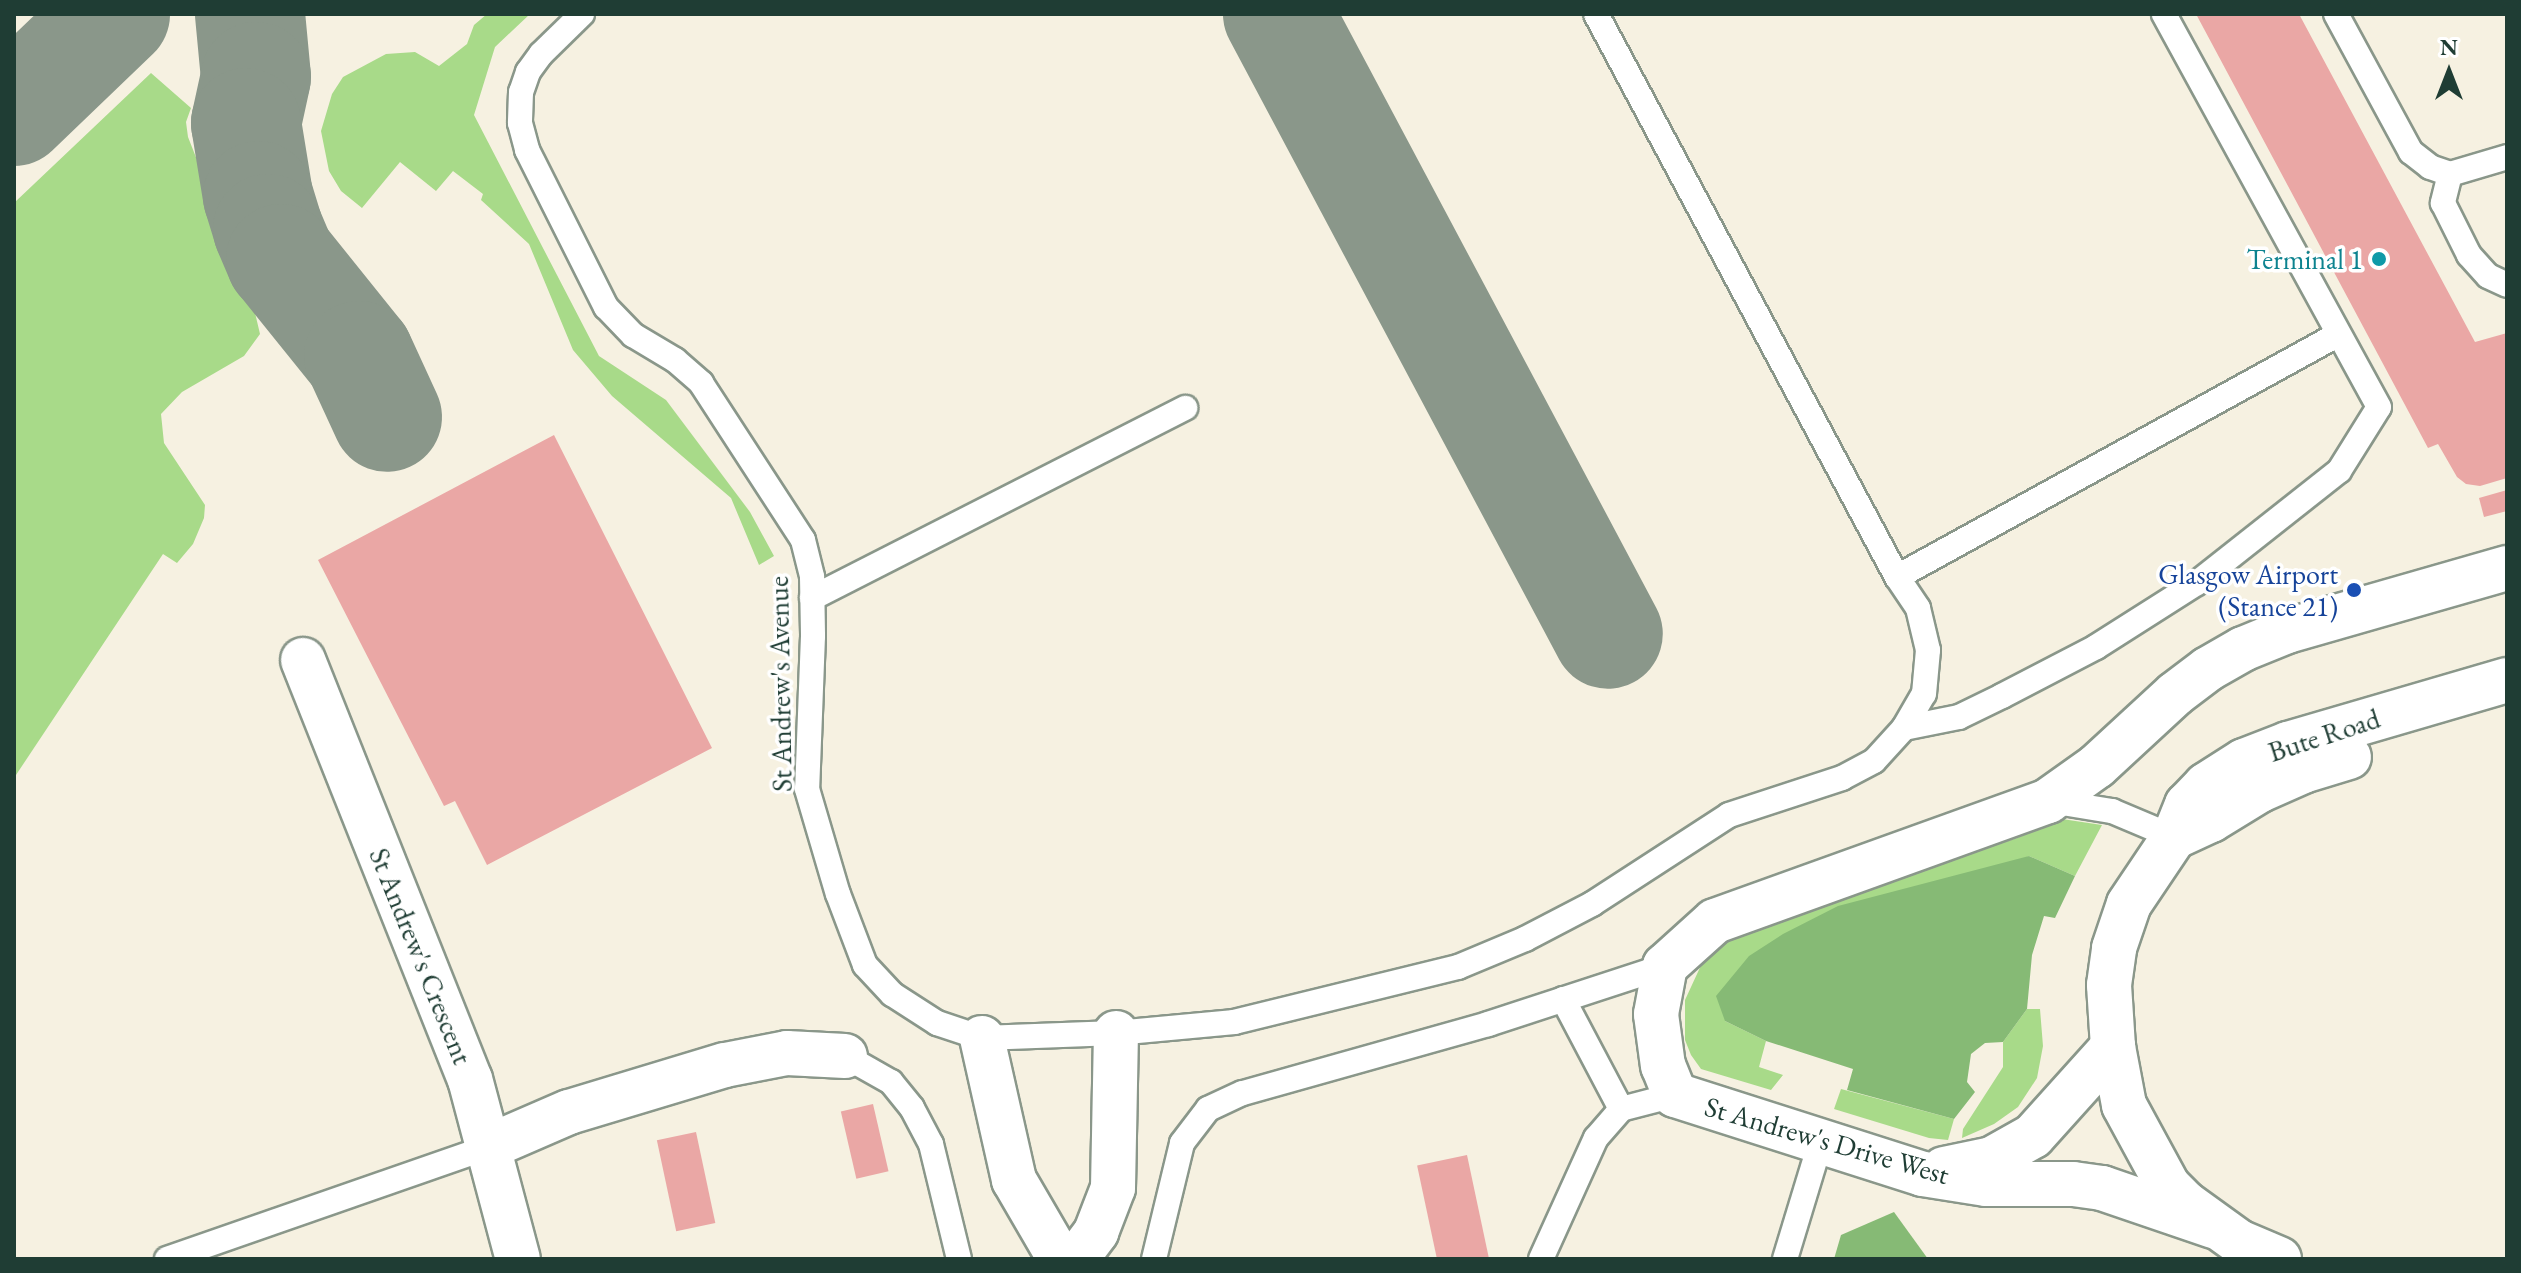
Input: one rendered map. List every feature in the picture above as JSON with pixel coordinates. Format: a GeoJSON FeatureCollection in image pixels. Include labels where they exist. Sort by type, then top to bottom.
{"type":"FeatureCollection","features":[{"type":"Feature","properties":{"kind":"street"},"geometry":{"type":"LineString","coordinates":[[1675,1095],[1663,1066],[1656,1014],[1665,966],[1715,921],[2048,801],[2097,766],[2175,694],[2208,669],[2243,649],[2287,631],[2507,568]]}},
{"type":"Feature","properties":{"kind":"street","name":"St Andrew's Crescent"},"geometry":{"type":"LineString","coordinates":[[303,660],[470,1079],[518,1259]]}},
{"type":"Feature","properties":{"kind":"street","name":"Bute Road"},"geometry":{"type":"LineString","coordinates":[[2113,1047],[2109,985],[2114,948],[2129,904],[2174,837],[2187,805],[2206,785],[2244,761],[2288,744],[2507,680]]}},
{"type":"Feature","properties":{"kind":"street","name":"Bute Road"},"geometry":{"type":"LineString","coordinates":[[2174,837],[2211,820],[2260,790],[2303,771],[2507,711]]}},
{"type":"Feature","properties":{"kind":"street"},"geometry":{"type":"LineString","coordinates":[[1076,1259],[1096,1232],[1113,1188],[1116,1033]]}},
{"type":"Feature","properties":{"kind":"street"},"geometry":{"type":"LineString","coordinates":[[982,1038],[1014,1180],[1060,1259]]}},
{"type":"Feature","properties":{"kind":"street"},"geometry":{"type":"LineString","coordinates":[[1923,1174],[1992,1159],[2033,1136],[2113,1047]]}},
{"type":"Feature","properties":{"kind":"street","name":"St Andrew's Drive West"},"geometry":{"type":"LineString","coordinates":[[2113,1047],[2124,1105],[2146,1149],[2168,1186],[2213,1226]]}},
{"type":"Feature","properties":{"kind":"street"},"geometry":{"type":"LineString","coordinates":[[488,1147],[569,1112],[725,1065],[787,1053],[845,1056]]}},
{"type":"Feature","properties":{"kind":"street","name":"St Andrew's Drive West"},"geometry":{"type":"LineString","coordinates":[[1675,1095],[1820,1144],[1923,1174],[1986,1184],[2073,1184],[2102,1188],[2213,1226],[2279,1259]]}},
{"type":"Feature","properties":{"kind":"lane","name":"St Andrew's Avenue"},"geometry":{"type":"LineString","coordinates":[[582,14],[541,54],[528,72],[521,92],[520,123],[527,150],[606,307],[633,335],[675,360],[701,383],[803,540],[812,577],[807,789],[838,894],[865,965],[892,994],[937,1023],[982,1038]]}},
{"type":"Feature","properties":{"kind":"lane"},"geometry":{"type":"LineString","coordinates":[[982,1038],[1116,1033],[1234,1022],[1458,967],[1525,939],[1592,904],[1729,815],[1842,778],[1874,761],[1904,728],[1924,694],[1928,650],[1918,608],[1897,577],[1596,14]]}},
{"type":"Feature","properties":{"kind":"lane"},"geometry":{"type":"LineString","coordinates":[[1904,728],[1959,717],[2096,647],[2197,583],[2339,471],[2379,407],[2164,14]]}},
{"type":"Feature","properties":{"kind":"lane"},"geometry":{"type":"LineString","coordinates":[[2336,14],[2411,152],[2430,167],[2450,174],[2507,157]]}},
{"type":"Feature","properties":{"kind":"lane"},"geometry":{"type":"LineString","coordinates":[[2450,174],[2443,203],[2469,255],[2488,276],[2507,285]]}},
{"type":"Feature","properties":{"kind":"lane"},"geometry":{"type":"LineString","coordinates":[[1897,577],[2337,335]]}},
{"type":"Feature","properties":{"kind":"lane"},"geometry":{"type":"LineString","coordinates":[[812,598],[1185,408]]}},
{"type":"Feature","properties":{"kind":"lane"},"geometry":{"type":"LineString","coordinates":[[2048,801],[2112,811],[2174,837]]}},
{"type":"Feature","properties":{"kind":"lane"},"geometry":{"type":"LineString","coordinates":[[1154,1259],[1182,1143],[1208,1109],[1243,1093],[1665,966]]}},
{"type":"Feature","properties":{"kind":"lane"},"geometry":{"type":"LineString","coordinates":[[1563,999],[1621,1109]]}},
{"type":"Feature","properties":{"kind":"lane"},"geometry":{"type":"LineString","coordinates":[[845,1056],[891,1082],[912,1108],[931,1144],[959,1259]]}},
{"type":"Feature","properties":{"kind":"lane"},"geometry":{"type":"LineString","coordinates":[[1541,1259],[1596,1138],[1621,1109],[1675,1095]]}},
{"type":"Feature","properties":{"kind":"lane"},"geometry":{"type":"LineString","coordinates":[[1785,1259],[1820,1144]]}},
{"type":"Feature","properties":{"kind":"lane"},"geometry":{"type":"LineString","coordinates":[[167,1259],[488,1147]]}},
{"type":"Feature","properties":{"kind":"green space"},"geometry":{"type":"Polygon","coordinates":[[[487,14],[530,14],[495,47],[474,115],[599,356],[666,400],[750,512],[774,556],[759,565],[731,498],[612,396],[573,350],[529,244],[481,200],[483,194],[453,171],[436,191],[400,162],[362,208],[341,191],[329,171],[321,131],[332,94],[343,77],[386,54],[415,52],[439,66],[467,44],[474,25],[487,14]]]}},
{"type":"Feature","properties":{"kind":"green space"},"geometry":{"type":"Polygon","coordinates":[[[151,73],[191,108],[186,122],[188,137],[252,300],[260,334],[244,356],[182,392],[161,414],[164,443],[205,505],[204,518],[193,544],[177,563],[163,554],[14,778],[14,203],[151,73]]]}},
{"type":"Feature","properties":{"kind":"green space"},"geometry":{"type":"Polygon","coordinates":[[[2062,819],[2102,825],[2075,876],[2029,856],[1725,1021],[1766,1041],[1759,1067],[1783,1075],[1771,1090],[1701,1069],[1691,1055],[1685,1040],[1685,1000],[1703,961],[1719,944],[1742,929],[2017,838],[2062,819]]]}},
{"type":"Feature","properties":{"kind":"green space"},"geometry":{"type":"Polygon","coordinates":[[[2029,856],[2075,876],[2055,918],[2044,916],[2032,955],[2027,1009],[2003,1042],[1985,1043],[1971,1054],[1967,1082],[1975,1092],[1954,1119],[1847,1090],[1853,1069],[1766,1041],[1725,1021],[1716,996],[1749,956],[1783,934],[1838,906],[2029,856]]]}},
{"type":"Feature","properties":{"kind":"green space"},"geometry":{"type":"Polygon","coordinates":[[[2027,1009],[2040,1009],[2043,1046],[2037,1078],[2018,1107],[1994,1124],[1962,1138],[1963,1129],[2003,1067],[2003,1042],[2027,1009]]]}},
{"type":"Feature","properties":{"kind":"green space"},"geometry":{"type":"Polygon","coordinates":[[[1841,1089],[1954,1119],[1948,1140],[1929,1138],[1834,1109],[1841,1089]]]}},
{"type":"Feature","properties":{"kind":"green space"},"geometry":{"type":"Polygon","coordinates":[[[1894,1212],[1928,1259],[1834,1259],[1841,1235],[1894,1212]]]}},
{"type":"Feature","properties":{"kind":"building","name":"Terminal 1"},"geometry":{"type":"Polygon","coordinates":[[[2196,14],[2299,14],[2475,342],[2507,333],[2507,478],[2480,486],[2466,484],[2457,477],[2438,444],[2428,448],[2196,14]]]}},
{"type":"Feature","properties":{"kind":"building"},"geometry":{"type":"Polygon","coordinates":[[[554,435],[712,748],[487,865],[455,801],[444,806],[318,560],[554,435]]]}},
{"type":"Feature","properties":{"kind":"building"},"geometry":{"type":"Polygon","coordinates":[[[2507,490],[2507,511],[2484,517],[2479,498],[2507,490]]]}},
{"type":"Feature","properties":{"kind":"building"},"geometry":{"type":"Polygon","coordinates":[[[873,1104],[889,1171],[856,1179],[841,1111],[873,1104]]]}},
{"type":"Feature","properties":{"kind":"building"},"geometry":{"type":"Polygon","coordinates":[[[696,1132],[715,1223],[676,1231],[657,1140],[696,1132]]]}},
{"type":"Feature","properties":{"kind":"building"},"geometry":{"type":"Polygon","coordinates":[[[1467,1155],[1489,1259],[1437,1259],[1417,1166],[1467,1155]]]}},
{"type":"Feature","properties":{"kind":"taxiway"},"geometry":{"type":"LineString","coordinates":[[14,111],[115,14]]}},
{"type":"Feature","properties":{"kind":"taxiway"},"geometry":{"type":"LineString","coordinates":[[250,14],[256,77],[246,123],[258,196],[268,229],[281,259],[359,356],[387,417]]}},
{"type":"Feature","properties":{"kind":"taxiway"},"geometry":{"type":"LineString","coordinates":[[1278,14],[1608,634]]}},
{"type":"Feature","properties":{"kind":"place","name":"Terminal 1"},"geometry":{"type":"Point","coordinates":[2379,259]}},
{"type":"Feature","properties":{"kind":"place","name":"Glasgow Airport (Stance 21)"},"geometry":{"type":"Point","coordinates":[2354,590]}}]}
